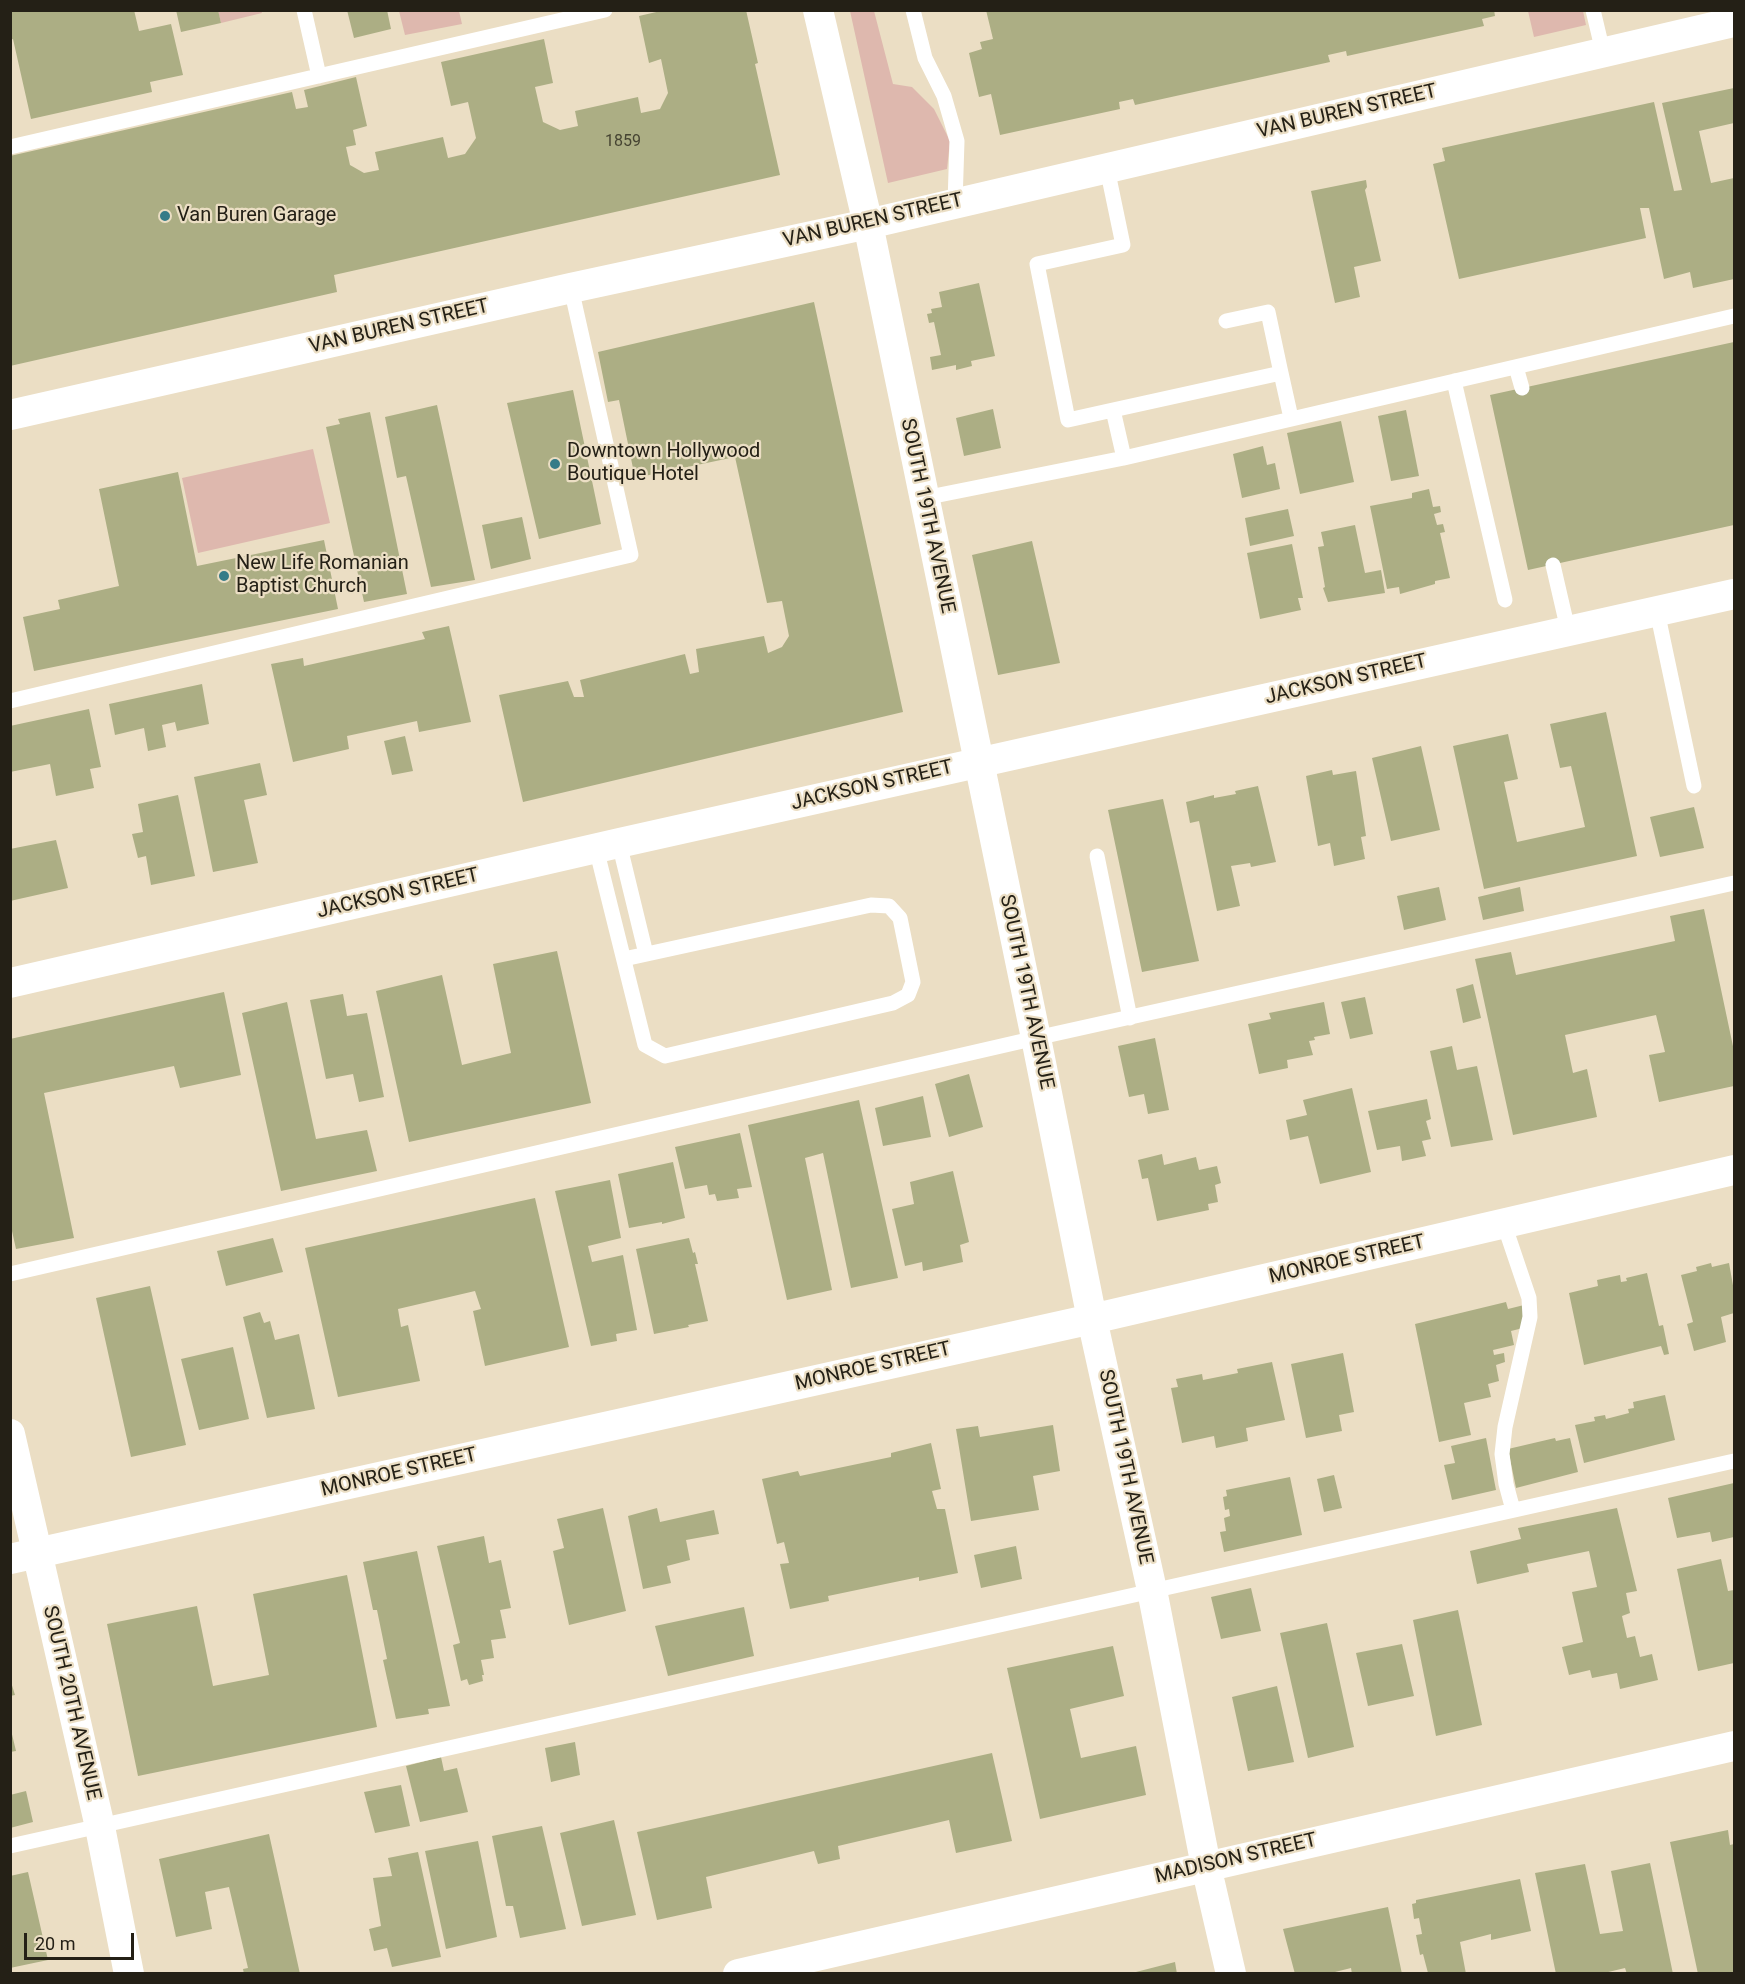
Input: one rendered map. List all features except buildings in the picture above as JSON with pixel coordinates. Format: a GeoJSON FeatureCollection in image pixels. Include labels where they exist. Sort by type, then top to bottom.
{"type":"FeatureCollection","features":[{"type":"Feature","properties":{"kind":"street","name":"SOUTH 19TH AVENUE"},"geometry":{"type":"LineString","coordinates":[[818,10],[868,224],[1092,1319],[1152,1590],[1206,1866],[1231,1974]]}},
{"type":"Feature","properties":{"kind":"street","name":"VAN BUREN STREET"},"geometry":{"type":"LineString","coordinates":[[10,415],[571,288],[868,224],[1734,22]]}},
{"type":"Feature","properties":{"kind":"street","name":"JACKSON STREET"},"geometry":{"type":"LineString","coordinates":[[10,983],[607,845],[1734,594]]}},
{"type":"Feature","properties":{"kind":"street","name":"MONROE STREET"},"geometry":{"type":"LineString","coordinates":[[23,1556],[1092,1319],[1734,1170]]}},
{"type":"Feature","properties":{"kind":"street","name":"SOUTH 20TH AVENUE"},"geometry":{"type":"LineString","coordinates":[[10,1434],[23,1556],[100,1827],[129,1974]]}},
{"type":"Feature","properties":{"kind":"street","name":"MADISON STREET"},"geometry":{"type":"LineString","coordinates":[[738,1974],[1734,1746]]}},
{"type":"Feature","properties":{"kind":"lane"},"geometry":{"type":"LineString","coordinates":[[304,10],[319,76]]}},
{"type":"Feature","properties":{"kind":"lane"},"geometry":{"type":"LineString","coordinates":[[10,147],[319,76],[562,15],[605,10]]}},
{"type":"Feature","properties":{"kind":"lane"},"geometry":{"type":"LineString","coordinates":[[913,10],[925,58],[944,96],[957,141],[955,203]]}},
{"type":"Feature","properties":{"kind":"lane"},"geometry":{"type":"LineString","coordinates":[[1593,10],[1603,52]]}},
{"type":"Feature","properties":{"kind":"lane"},"geometry":{"type":"LineString","coordinates":[[1107,168],[1124,245],[1037,264],[1068,420],[1281,373]]}},
{"type":"Feature","properties":{"kind":"lane"},"geometry":{"type":"LineString","coordinates":[[10,701],[632,555],[571,288]]}},
{"type":"Feature","properties":{"kind":"lane"},"geometry":{"type":"LineString","coordinates":[[1226,321],[1268,312],[1291,418]]}},
{"type":"Feature","properties":{"kind":"lane"},"geometry":{"type":"LineString","coordinates":[[924,498],[1124,458],[1734,316]]}},
{"type":"Feature","properties":{"kind":"lane"},"geometry":{"type":"LineString","coordinates":[[1516,366],[1522,388]]}},
{"type":"Feature","properties":{"kind":"lane"},"geometry":{"type":"LineString","coordinates":[[1454,381],[1505,600]]}},
{"type":"Feature","properties":{"kind":"lane"},"geometry":{"type":"LineString","coordinates":[[1113,411],[1124,458]]}},
{"type":"Feature","properties":{"kind":"lane"},"geometry":{"type":"LineString","coordinates":[[1553,565],[1568,630]]}},
{"type":"Feature","properties":{"kind":"lane"},"geometry":{"type":"LineString","coordinates":[[1657,611],[1694,786]]}},
{"type":"Feature","properties":{"kind":"lane"},"geometry":{"type":"LineString","coordinates":[[607,845],[646,954]]}},
{"type":"Feature","properties":{"kind":"lane"},"geometry":{"type":"LineString","coordinates":[[607,845],[624,959],[645,1046],[665,1056],[893,1003],[908,995],[913,982],[900,918],[889,906],[871,905],[624,959]]}},
{"type":"Feature","properties":{"kind":"lane"},"geometry":{"type":"LineString","coordinates":[[1096,856],[1130,1018]]}},
{"type":"Feature","properties":{"kind":"lane"},"geometry":{"type":"LineString","coordinates":[[10,1274],[1036,1038],[1734,883]]}},
{"type":"Feature","properties":{"kind":"lane"},"geometry":{"type":"LineString","coordinates":[[1504,1224],[1530,1298],[1530,1317],[1505,1427],[1502,1454],[1506,1484],[1513,1509]]}},
{"type":"Feature","properties":{"kind":"lane"},"geometry":{"type":"LineString","coordinates":[[10,1846],[1734,1461]]}},
{"type":"Feature","properties":{"kind":"shaded area"},"geometry":{"type":"Polygon","coordinates":[[[218,11],[261,11],[262,13],[221,23],[218,11]]]}},
{"type":"Feature","properties":{"kind":"shaded area"},"geometry":{"type":"Polygon","coordinates":[[[399,11],[459,11],[462,24],[405,35],[399,11]]]}},
{"type":"Feature","properties":{"kind":"shaded area"},"geometry":{"type":"Polygon","coordinates":[[[850,11],[874,11],[893,84],[912,87],[934,109],[950,141],[947,169],[888,183],[850,11]]]}},
{"type":"Feature","properties":{"kind":"shaded area"},"geometry":{"type":"Polygon","coordinates":[[[1528,11],[1583,11],[1586,25],[1534,37],[1528,11]]]}},
{"type":"Feature","properties":{"kind":"shaded area"},"geometry":{"type":"Polygon","coordinates":[[[313,449],[330,523],[198,553],[182,478],[313,449]]]}},
{"type":"Feature","properties":{"kind":"place","name":"Van Buren Garage"},"geometry":{"type":"Point","coordinates":[165,216]}},
{"type":"Feature","properties":{"kind":"place","name":"Downtown Hollywood Boutique Hotel"},"geometry":{"type":"Point","coordinates":[555,464]}},
{"type":"Feature","properties":{"kind":"place","name":"New Life Romanian Baptist Church"},"geometry":{"type":"Point","coordinates":[224,576]}}]}
